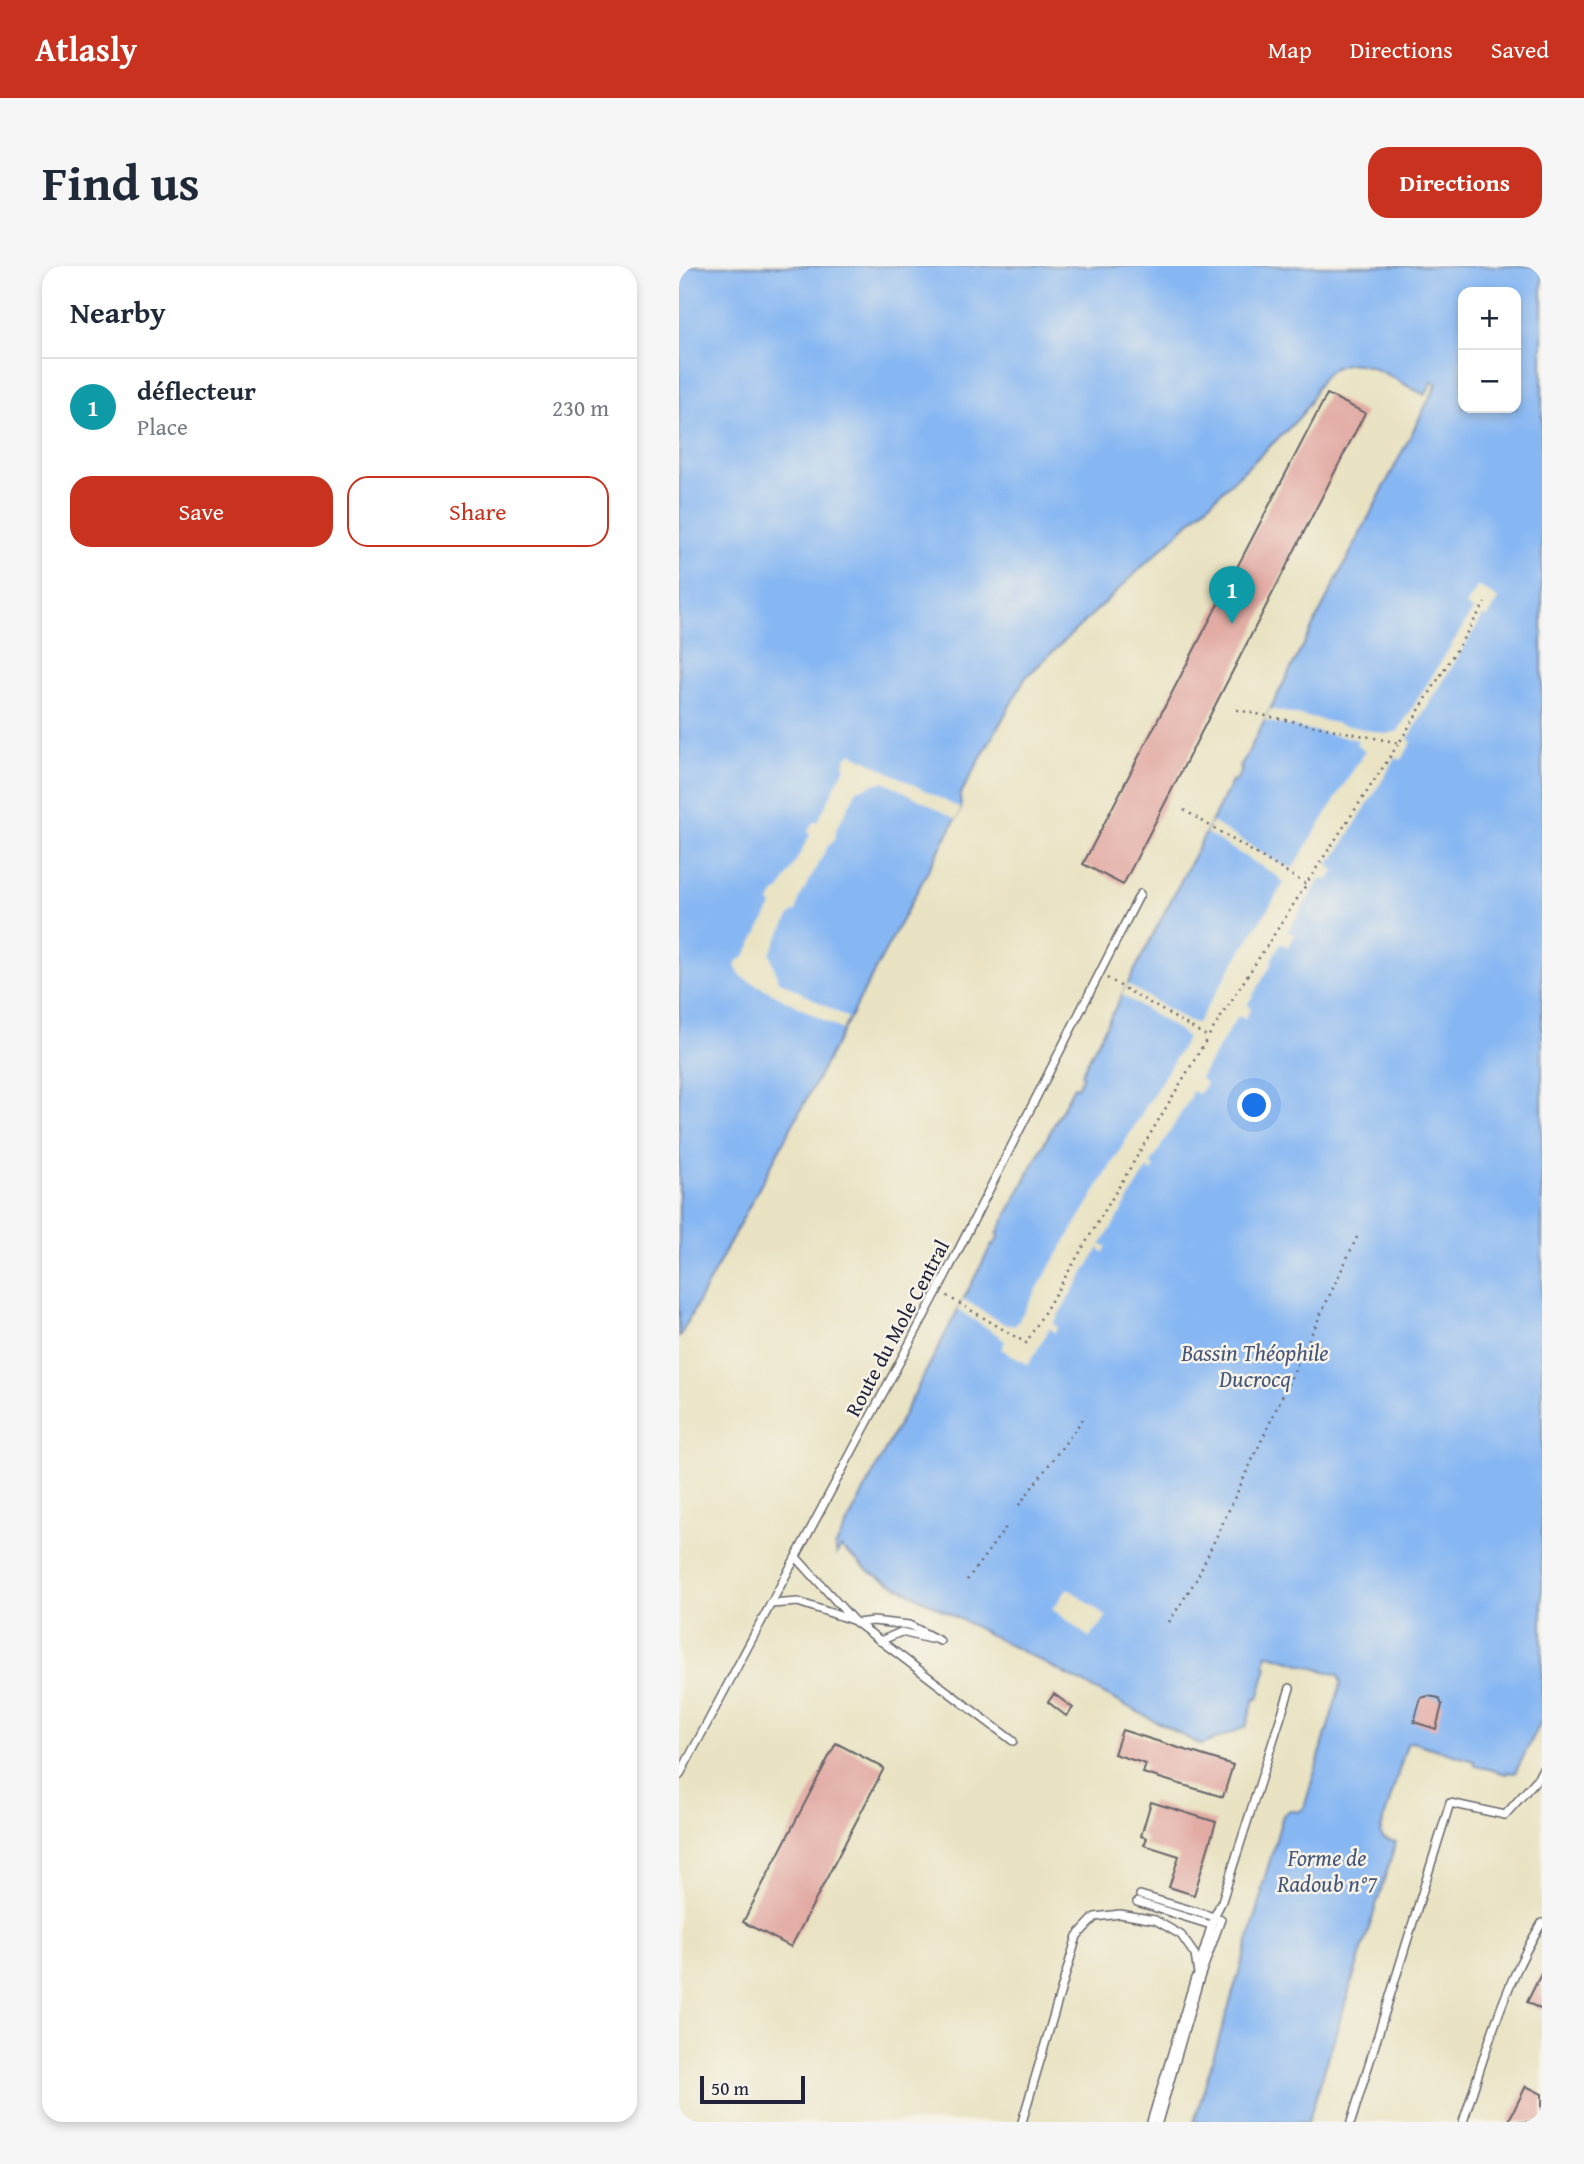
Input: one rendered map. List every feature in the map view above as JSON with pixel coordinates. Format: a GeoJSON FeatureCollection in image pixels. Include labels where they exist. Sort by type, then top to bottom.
{"type":"FeatureCollection","features":[{"type":"Feature","properties":{"kind":"lane","name":"Route du Mole Central"},"geometry":{"type":"LineString","coordinates":[[679,1776],[938,1290],[1140,894]]}},
{"type":"Feature","properties":{"kind":"lane"},"geometry":{"type":"LineString","coordinates":[[796,1556],[855,1621],[1013,1741]]}},
{"type":"Feature","properties":{"kind":"lane"},"geometry":{"type":"LineString","coordinates":[[771,1604],[798,1602],[855,1621],[909,1625],[940,1641],[901,1632],[880,1641]]}},
{"type":"Feature","properties":{"kind":"lane"},"geometry":{"type":"LineString","coordinates":[[1151,2122],[1290,1688]]}},
{"type":"Feature","properties":{"kind":"lane"},"geometry":{"type":"LineString","coordinates":[[1352,2122],[1450,1803],[1505,1815],[1540,1774]]}},
{"type":"Feature","properties":{"kind":"lane"},"geometry":{"type":"LineString","coordinates":[[1138,1899],[1215,1921]]}},
{"type":"Feature","properties":{"kind":"lane"},"geometry":{"type":"LineString","coordinates":[[1021,2122],[1077,1936],[1095,1917],[1120,1914],[1155,1920],[1181,1935],[1195,1955],[1199,1980]]}},
{"type":"Feature","properties":{"kind":"lane"},"geometry":{"type":"LineString","coordinates":[[1158,2122],[1215,1921]]}},
{"type":"Feature","properties":{"kind":"lane"},"geometry":{"type":"LineString","coordinates":[[1464,2122],[1494,2026],[1532,1939],[1542,1923]]}},
{"type":"Feature","properties":{"kind":"path"},"geometry":{"type":"LineString","coordinates":[[958,1302],[1026,1343],[1208,1037],[1399,743],[1485,603]]}},
{"type":"Feature","properties":{"kind":"path"},"geometry":{"type":"LineString","coordinates":[[1237,710],[1399,743]]}},
{"type":"Feature","properties":{"kind":"path"},"geometry":{"type":"LineString","coordinates":[[1184,810],[1306,884]]}},
{"type":"Feature","properties":{"kind":"path"},"geometry":{"type":"LineString","coordinates":[[1118,985],[1208,1037]]}},
{"type":"Feature","properties":{"kind":"path"},"geometry":{"type":"LineString","coordinates":[[1169,1622],[1196,1580],[1357,1237]]}},
{"type":"Feature","properties":{"kind":"path"},"geometry":{"type":"LineString","coordinates":[[1019,1505],[1086,1415]]}},
{"type":"Feature","properties":{"kind":"path"},"geometry":{"type":"LineString","coordinates":[[967,1580],[1006,1527]]}},
{"type":"Feature","properties":{"kind":"water","name":"Bassin Théophile Ducrocq"},"geometry":{"type":"Polygon","coordinates":[[[679,266],[1542,266],[1542,1720],[1515,1773],[1507,1774],[1474,1765],[1474,1761],[1412,1742],[1407,1744],[1380,1833],[1382,1838],[1396,1842],[1308,2122],[1194,2122],[1263,1892],[1261,1891],[1283,1815],[1290,1810],[1298,1812],[1304,1808],[1341,1683],[1338,1675],[1267,1654],[1267,1667],[1258,1699],[1254,1699],[1246,1727],[1201,1745],[870,1572],[841,1547],[837,1554],[835,1547],[992,1244],[999,1236],[997,1234],[1074,1086],[1077,1087],[1083,1076],[1081,1074],[1233,780],[1236,781],[1242,770],[1240,768],[1437,384],[1432,382],[1425,395],[1386,374],[1359,364],[1333,368],[1322,379],[1304,411],[1288,429],[1026,677],[960,795],[961,809],[679,1338],[679,266]]]}},
{"type":"Feature","properties":{"kind":"pier"},"geometry":{"type":"Polygon","coordinates":[[[1478,586],[1499,599],[1488,617],[1483,616],[1408,739],[1412,742],[1401,760],[1396,758],[1334,859],[1332,858],[1328,865],[1335,870],[1328,881],[1321,878],[1288,931],[1295,935],[1288,947],[1281,943],[1271,960],[1273,962],[1247,1005],[1251,1008],[1245,1019],[1238,1016],[1200,1078],[1206,1083],[1199,1094],[1192,1091],[1150,1165],[1155,1167],[1152,1172],[1148,1168],[1101,1245],[1107,1246],[1103,1253],[1099,1248],[1053,1324],[1058,1327],[1054,1333],[1050,1328],[1028,1365],[1001,1349],[1005,1342],[998,1335],[958,1310],[963,1299],[1004,1324],[1015,1326],[1187,1038],[1122,995],[1127,984],[1187,1021],[1197,1023],[1284,883],[1277,876],[1206,833],[1212,822],[1283,865],[1293,868],[1365,751],[1356,744],[1358,740],[1264,721],[1270,709],[1387,734],[1398,731],[1473,610],[1466,606],[1478,586]]]}},
{"type":"Feature","properties":{"kind":"pier"},"geometry":{"type":"Polygon","coordinates":[[[852,753],[961,809],[956,819],[884,781],[857,790],[836,830],[835,840],[828,846],[799,899],[797,910],[790,915],[770,953],[778,980],[848,1018],[842,1030],[742,977],[735,966],[738,960],[744,958],[772,906],[770,902],[780,890],[810,835],[808,831],[813,822],[817,822],[845,767],[846,758],[852,753]]]}},
{"type":"Feature","properties":{"kind":"pier"},"geometry":{"type":"Polygon","coordinates":[[[1068,1588],[1107,1617],[1090,1638],[1052,1609],[1068,1588]]]}},
{"type":"Feature","properties":{"kind":"building"},"geometry":{"type":"Polygon","coordinates":[[[1327,394],[1365,413],[1123,885],[1083,864],[1327,394]]]}},
{"type":"Feature","properties":{"kind":"building"},"geometry":{"type":"Polygon","coordinates":[[[1054,1694],[1073,1708],[1066,1716],[1048,1702],[1054,1694]]]}},
{"type":"Feature","properties":{"kind":"building"},"geometry":{"type":"Polygon","coordinates":[[[1421,1698],[1439,1698],[1442,1705],[1436,1729],[1414,1722],[1421,1698]]]}},
{"type":"Feature","properties":{"kind":"building"},"geometry":{"type":"Polygon","coordinates":[[[1122,1730],[1233,1765],[1223,1797],[1143,1773],[1146,1764],[1114,1754],[1122,1730]]]}},
{"type":"Feature","properties":{"kind":"building"},"geometry":{"type":"Polygon","coordinates":[[[836,1743],[884,1768],[791,1947],[743,1922],[836,1743]]]}},
{"type":"Feature","properties":{"kind":"building"},"geometry":{"type":"Polygon","coordinates":[[[1151,1802],[1216,1822],[1194,1895],[1169,1887],[1179,1856],[1144,1845],[1147,1838],[1141,1836],[1151,1802]]]}},
{"type":"Feature","properties":{"kind":"building"},"geometry":{"type":"Polygon","coordinates":[[[1542,1972],[1542,2010],[1527,2002],[1542,1972]]]}},
{"type":"Feature","properties":{"kind":"building"},"geometry":{"type":"Polygon","coordinates":[[[1526,2086],[1542,2094],[1542,2122],[1508,2122],[1526,2086]]]}},
{"type":"Feature","properties":{"kind":"place","name":"déflecteur"},"geometry":{"type":"Point","coordinates":[1232,624]}},
{"type":"Feature","properties":{"kind":"water label","name":"Forme de Radoub n°7"},"geometry":{"type":"Point","coordinates":[1327,1870]}}]}
